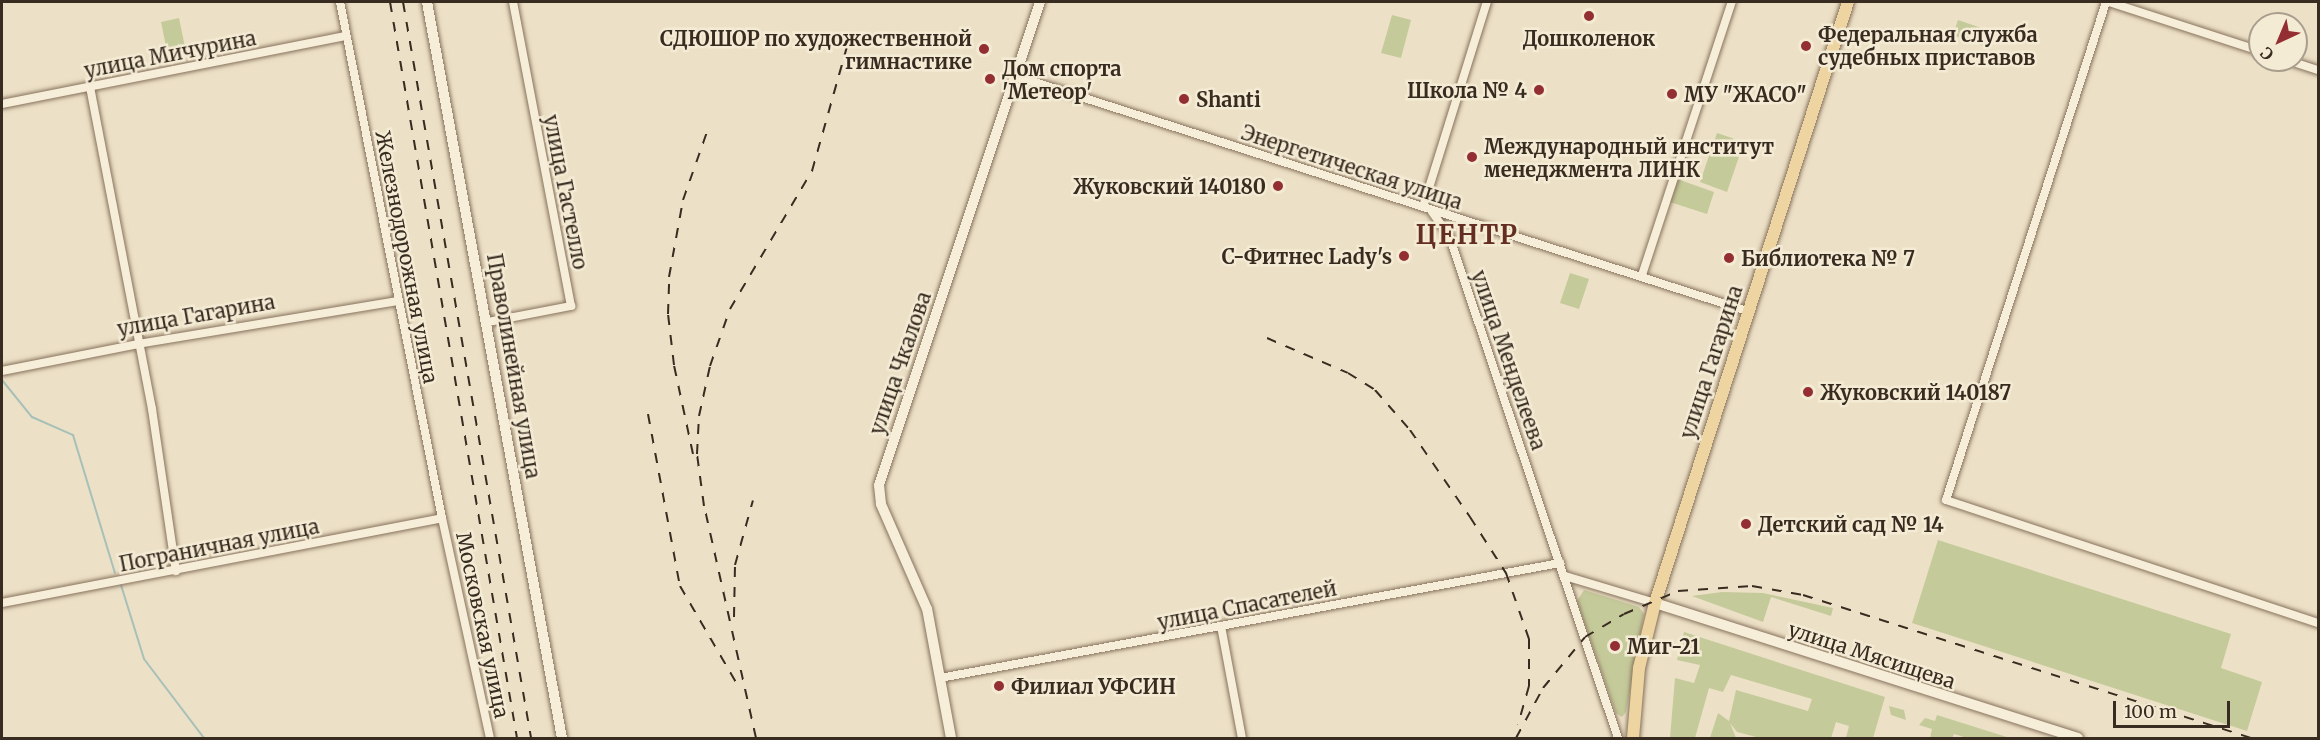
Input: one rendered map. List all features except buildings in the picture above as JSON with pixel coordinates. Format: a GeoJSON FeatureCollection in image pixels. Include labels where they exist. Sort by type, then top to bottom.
{"type":"FeatureCollection","features":[{"type":"Feature","properties":{"kind":"main road","name":"Праволинейная улица"},"geometry":{"type":"LineString","coordinates":[[427,2],[488,322],[562,738]]}},
{"type":"Feature","properties":{"kind":"main road","name":"улица Чкалова"},"geometry":{"type":"LineString","coordinates":[[951,738],[927,609],[881,504],[879,485],[1040,2]]}},
{"type":"Feature","properties":{"kind":"main road","name":"улица Гагарина"},"geometry":{"type":"LineString","coordinates":[[1633,738],[1639,668],[1656,603],[1747,311],[1848,2]]}},
{"type":"Feature","properties":{"kind":"main road","name":"улица Мясищева"},"geometry":{"type":"LineString","coordinates":[[1656,603],[2078,738]]}},
{"type":"Feature","properties":{"kind":"street","name":"Железнодорожная улица"},"geometry":{"type":"LineString","coordinates":[[340,2],[345,36],[392,250],[398,301],[442,519]]}},
{"type":"Feature","properties":{"kind":"street","name":"улица Гастелло"},"geometry":{"type":"LineString","coordinates":[[488,322],[571,306],[513,2]]}},
{"type":"Feature","properties":{"kind":"street"},"geometry":{"type":"LineString","coordinates":[[1423,207],[1486,2]]}},
{"type":"Feature","properties":{"kind":"street"},"geometry":{"type":"LineString","coordinates":[[1642,275],[1732,2]]}},
{"type":"Feature","properties":{"kind":"street"},"geometry":{"type":"LineString","coordinates":[[2248,47],[2108,2],[1946,500],[2319,623]]}},
{"type":"Feature","properties":{"kind":"street","name":"улица Мичурина"},"geometry":{"type":"LineString","coordinates":[[2,104],[345,36]]}},
{"type":"Feature","properties":{"kind":"street","name":"Энергетическая улица"},"geometry":{"type":"LineString","coordinates":[[1016,76],[1642,275],[1747,311]]}},
{"type":"Feature","properties":{"kind":"street"},"geometry":{"type":"LineString","coordinates":[[90,87],[138,344],[176,571]]}},
{"type":"Feature","properties":{"kind":"street","name":"улица Менделеева"},"geometry":{"type":"LineString","coordinates":[[1423,207],[1437,215],[1449,235],[1618,738]]}},
{"type":"Feature","properties":{"kind":"street","name":"улица Гагарина"},"geometry":{"type":"LineString","coordinates":[[2,371],[138,344],[398,301]]}},
{"type":"Feature","properties":{"kind":"street","name":"Пограничная улица"},"geometry":{"type":"LineString","coordinates":[[2,603],[442,519]]}},
{"type":"Feature","properties":{"kind":"street","name":"Московская улица"},"geometry":{"type":"LineString","coordinates":[[442,519],[490,738]]}},
{"type":"Feature","properties":{"kind":"street","name":"улица Спасателей"},"geometry":{"type":"LineString","coordinates":[[940,678],[1560,562]]}},
{"type":"Feature","properties":{"kind":"street"},"geometry":{"type":"LineString","coordinates":[[1565,576],[1656,603]]}},
{"type":"Feature","properties":{"kind":"street"},"geometry":{"type":"LineString","coordinates":[[1221,626],[1242,738]]}},
{"type":"Feature","properties":{"kind":"green space"},"geometry":{"type":"Polygon","coordinates":[[[1392,15],[1411,20],[1401,58],[1381,53],[1392,15]]]}},
{"type":"Feature","properties":{"kind":"green space"},"geometry":{"type":"Polygon","coordinates":[[[179,18],[186,52],[168,56],[161,22],[179,18]]]}},
{"type":"Feature","properties":{"kind":"green space"},"geometry":{"type":"Polygon","coordinates":[[[1958,20],[1990,31],[1984,46],[1953,35],[1958,20]]]}},
{"type":"Feature","properties":{"kind":"green space"},"geometry":{"type":"Polygon","coordinates":[[[1717,133],[1744,142],[1727,192],[1700,182],[1717,133]]]}},
{"type":"Feature","properties":{"kind":"green space"},"geometry":{"type":"Polygon","coordinates":[[[1677,179],[1714,192],[1707,214],[1670,202],[1677,179]]]}},
{"type":"Feature","properties":{"kind":"green space"},"geometry":{"type":"Polygon","coordinates":[[[1570,273],[1589,279],[1579,309],[1560,303],[1570,273]]]}},
{"type":"Feature","properties":{"kind":"green space"},"geometry":{"type":"Polygon","coordinates":[[[1938,540],[2231,634],[2221,668],[2262,682],[2247,731],[1912,623],[1938,540]]]}},
{"type":"Feature","properties":{"kind":"green space"},"geometry":{"type":"Polygon","coordinates":[[[1584,590],[1639,607],[1644,614],[1626,712],[1622,717],[1616,713],[1577,601],[1584,590]]]}},
{"type":"Feature","properties":{"kind":"green space"},"geometry":{"type":"Polygon","coordinates":[[[1722,592],[1763,593],[1833,608],[1831,616],[1771,597],[1763,622],[1692,596],[1722,592]]]}},
{"type":"Feature","properties":{"kind":"green space"},"geometry":{"type":"Polygon","coordinates":[[[1684,632],[1885,697],[1873,738],[1846,738],[1849,726],[1836,722],[1831,738],[1760,738],[1737,732],[1730,723],[1736,738],[1710,738],[1718,713],[1729,721],[1736,690],[1808,711],[1812,699],[1731,675],[1723,692],[1709,688],[1695,738],[1670,738],[1675,678],[1694,683],[1700,665],[1677,660],[1684,632]]]}},
{"type":"Feature","properties":{"kind":"green space"},"geometry":{"type":"Polygon","coordinates":[[[1889,706],[1904,710],[1906,720],[1891,715],[1889,706]]]}},
{"type":"Feature","properties":{"kind":"green space"},"geometry":{"type":"Polygon","coordinates":[[[1937,715],[2010,738],[1967,738],[1954,734],[1952,738],[1930,738],[1932,729],[1919,725],[1925,718],[1935,721],[1937,715]]]}},
{"type":"Feature","properties":{"kind":"waterway"},"geometry":{"type":"LineString","coordinates":[[2,380],[32,417],[73,435],[115,573]]}},
{"type":"Feature","properties":{"kind":"waterway"},"geometry":{"type":"LineString","coordinates":[[121,585],[144,659],[204,738]]}},
{"type":"Feature","properties":{"kind":"railway"},"geometry":{"type":"LineString","coordinates":[[390,2],[517,738]]}},
{"type":"Feature","properties":{"kind":"railway"},"geometry":{"type":"LineString","coordinates":[[403,2],[531,738]]}},
{"type":"Feature","properties":{"kind":"railway"},"geometry":{"type":"LineString","coordinates":[[756,738],[704,506],[697,454],[699,416],[710,366],[730,309],[812,171],[849,39]]}},
{"type":"Feature","properties":{"kind":"railway"},"geometry":{"type":"LineString","coordinates":[[693,454],[674,365],[668,314],[669,277],[683,200],[708,129]]}},
{"type":"Feature","properties":{"kind":"railway"},"geometry":{"type":"LineString","coordinates":[[1267,338],[1348,373],[1375,390],[1410,430],[1470,517],[1506,573],[1529,639],[1529,686],[1518,724]]}},
{"type":"Feature","properties":{"kind":"railway"},"geometry":{"type":"LineString","coordinates":[[648,414],[680,586],[737,684]]}},
{"type":"Feature","properties":{"kind":"railway"},"geometry":{"type":"LineString","coordinates":[[734,617],[735,565],[753,500]]}},
{"type":"Feature","properties":{"kind":"railway"},"geometry":{"type":"LineString","coordinates":[[1516,738],[1543,688],[1585,637],[1624,614],[1678,591],[1752,586],[1803,595],[2251,738]]}},
{"type":"Feature","properties":{"kind":"place","name":"Дошколенок"},"geometry":{"type":"Point","coordinates":[1589,16]}},
{"type":"Feature","properties":{"kind":"place","name":"Федеральная служба судебных приставов"},"geometry":{"type":"Point","coordinates":[1806,46]}},
{"type":"Feature","properties":{"kind":"place","name":"СДЮШОР по художественной гимнастике"},"geometry":{"type":"Point","coordinates":[984,49]}},
{"type":"Feature","properties":{"kind":"place","name":"Дом спорта 'Метеор'"},"geometry":{"type":"Point","coordinates":[990,79]}},
{"type":"Feature","properties":{"kind":"place","name":"Школа № 4"},"geometry":{"type":"Point","coordinates":[1539,90]}},
{"type":"Feature","properties":{"kind":"place","name":"МУ \"ЖАСО\""},"geometry":{"type":"Point","coordinates":[1672,94]}},
{"type":"Feature","properties":{"kind":"place","name":"Shanti"},"geometry":{"type":"Point","coordinates":[1184,99]}},
{"type":"Feature","properties":{"kind":"place","name":"Международный институт менеджмента ЛИНК"},"geometry":{"type":"Point","coordinates":[1472,157]}},
{"type":"Feature","properties":{"kind":"place","name":"Жуковский 140180"},"geometry":{"type":"Point","coordinates":[1278,186]}},
{"type":"Feature","properties":{"kind":"place","name":"С-Фитнес Lady's"},"geometry":{"type":"Point","coordinates":[1404,256]}},
{"type":"Feature","properties":{"kind":"place","name":"Библиотека № 7"},"geometry":{"type":"Point","coordinates":[1729,258]}},
{"type":"Feature","properties":{"kind":"place","name":"Жуковский 140187"},"geometry":{"type":"Point","coordinates":[1808,392]}},
{"type":"Feature","properties":{"kind":"place","name":"Детский сад № 14"},"geometry":{"type":"Point","coordinates":[1746,524]}},
{"type":"Feature","properties":{"kind":"place","name":"Миг-21"},"geometry":{"type":"Point","coordinates":[1615,646]}},
{"type":"Feature","properties":{"kind":"place","name":"Филиал УФСИН"},"geometry":{"type":"Point","coordinates":[999,686]}},
{"type":"Feature","properties":{"kind":"district","name":"ЦЕНТР"},"geometry":{"type":"Point","coordinates":[1467,235]}}]}
